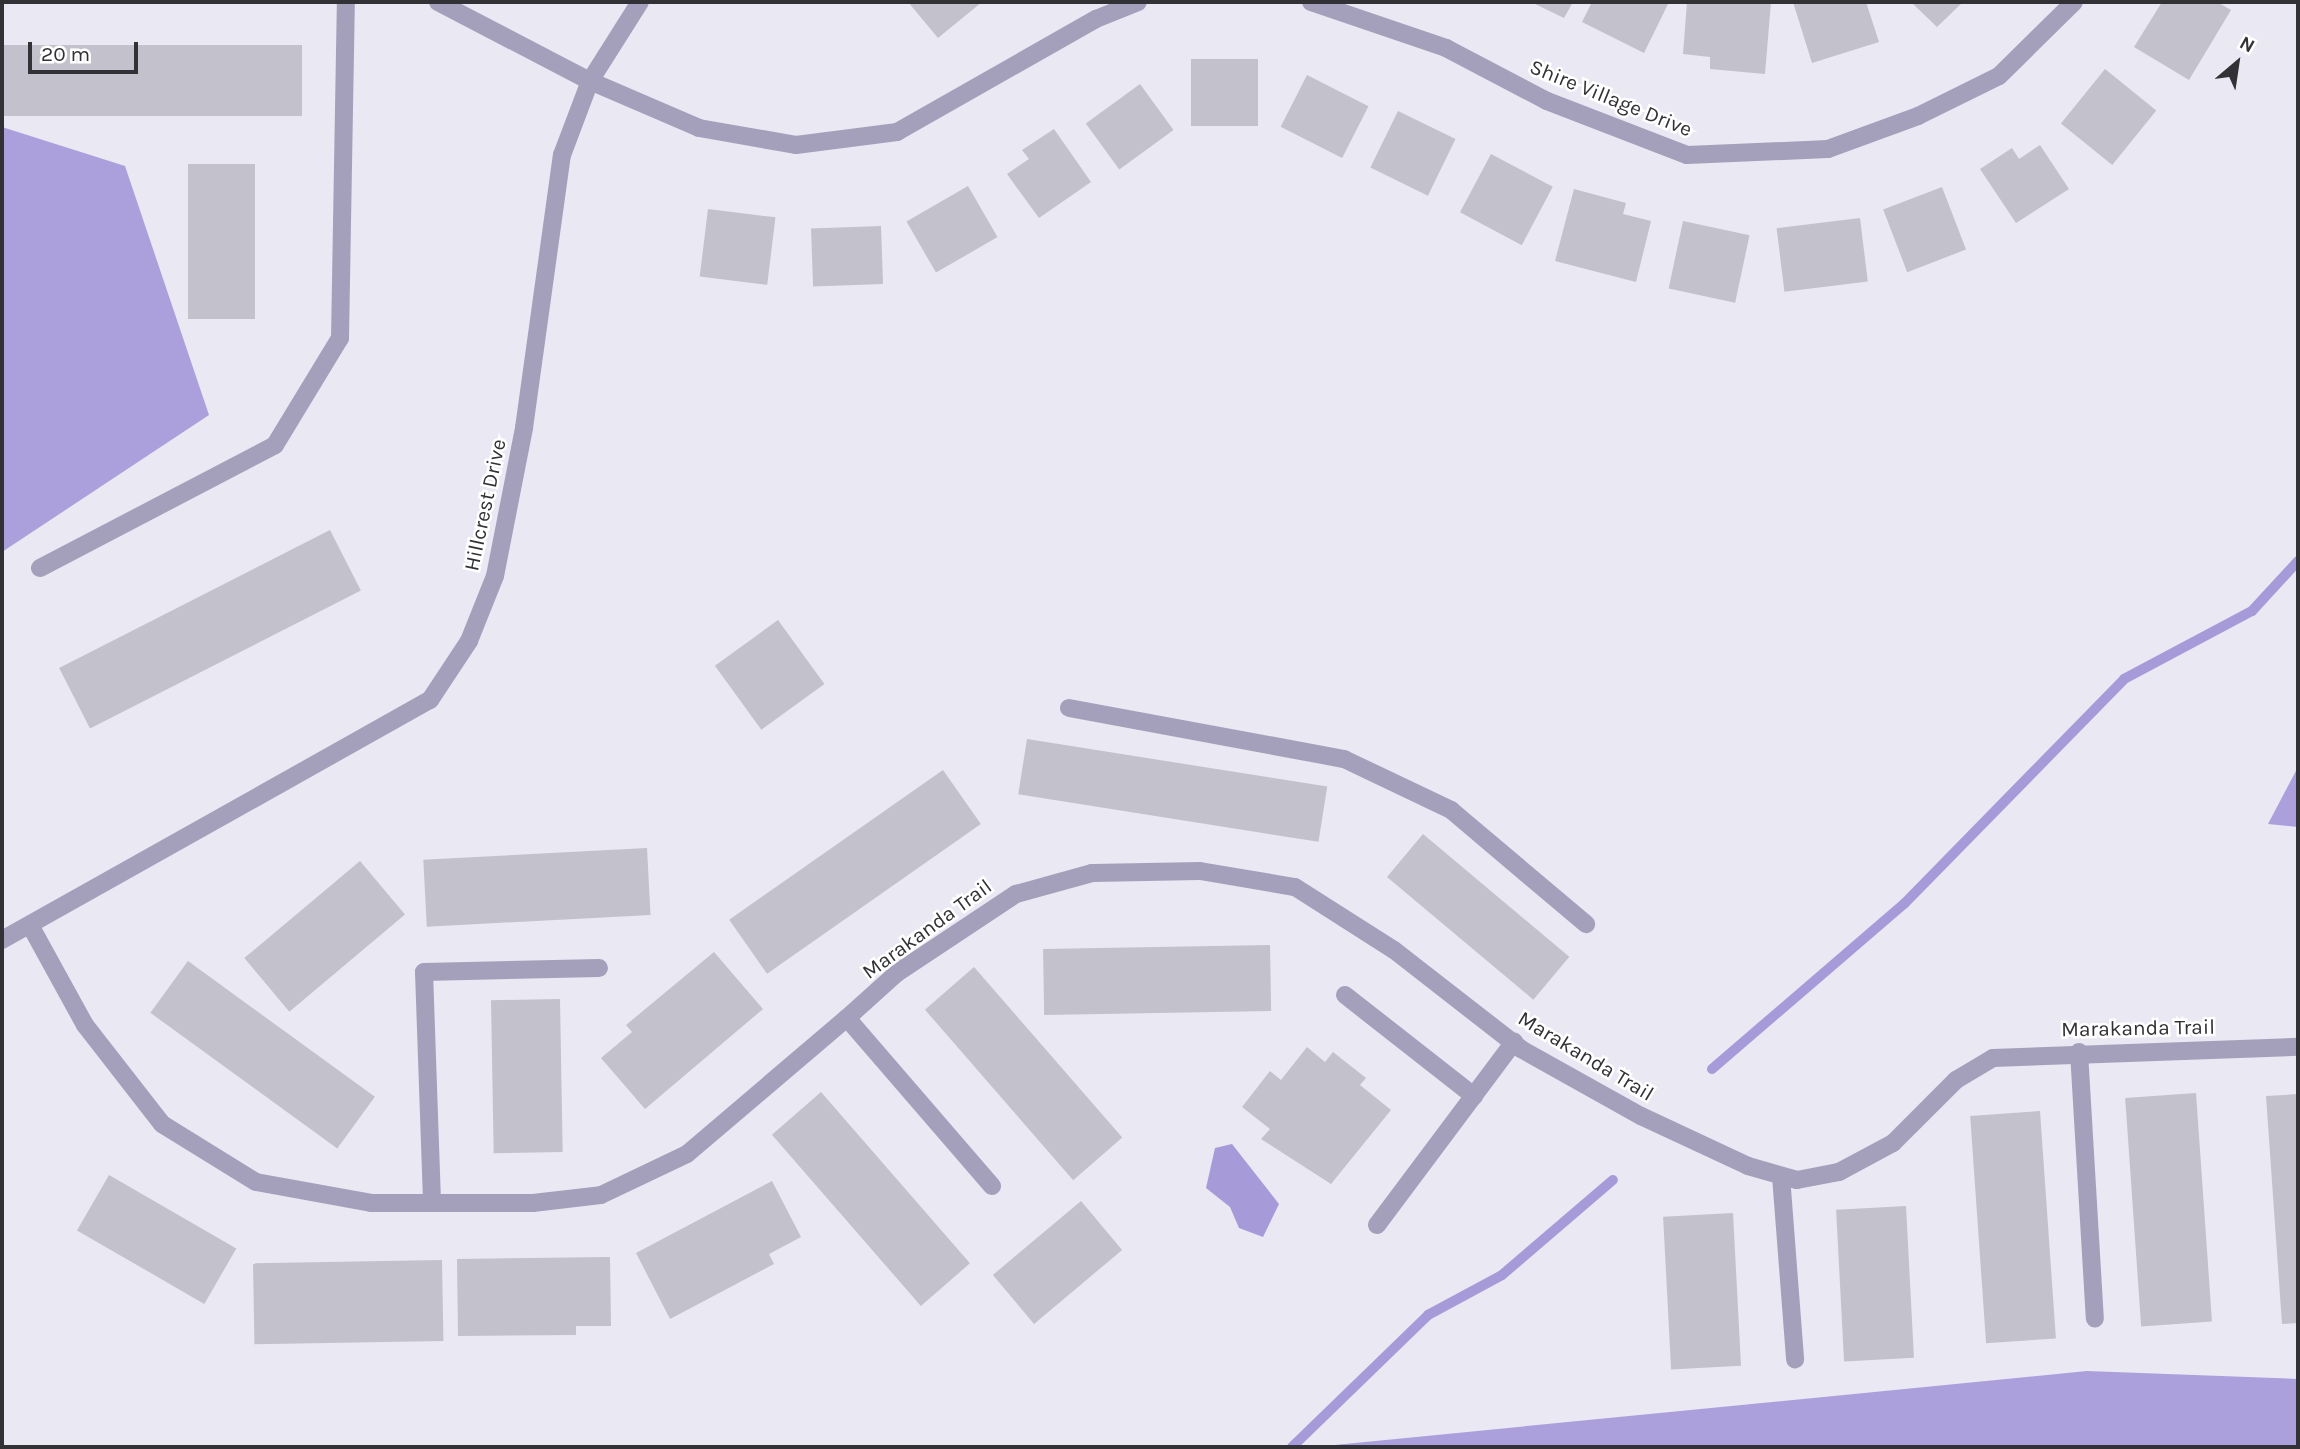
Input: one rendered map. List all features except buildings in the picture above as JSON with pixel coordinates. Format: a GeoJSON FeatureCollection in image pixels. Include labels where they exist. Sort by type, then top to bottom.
{"type":"FeatureCollection","features":[{"type":"Feature","properties":{"kind":"street"},"geometry":{"type":"LineString","coordinates":[[40,568],[275,445],[340,338],[346,2]]}},
{"type":"Feature","properties":{"kind":"street"},"geometry":{"type":"LineString","coordinates":[[438,2],[590,81],[699,128],[796,145],[897,132],[1096,19],[1138,2]]}},
{"type":"Feature","properties":{"kind":"street","name":"Hillcrest Drive"},"geometry":{"type":"LineString","coordinates":[[2,940],[430,700],[469,641],[495,576],[524,428],[562,155],[590,81],[640,2]]}},
{"type":"Feature","properties":{"kind":"street","name":"Shire Village Drive"},"geometry":{"type":"LineString","coordinates":[[1311,2],[1446,48],[1547,101],[1687,155],[1828,149],[1917,116],[1998,76],[2074,2]]}},
{"type":"Feature","properties":{"kind":"street"},"geometry":{"type":"LineString","coordinates":[[1069,708],[1344,759],[1451,810],[1586,923]]}},
{"type":"Feature","properties":{"kind":"street","name":"Marakanda Trail"},"geometry":{"type":"LineString","coordinates":[[30,925],[85,1025],[162,1124],[256,1182],[371,1203],[533,1203],[601,1195],[687,1154],[897,973],[1016,894],[1092,873],[1200,871],[1295,887],[1394,950],[1514,1042],[1641,1116],[1781,1176],[1797,1180],[1839,1172],[1893,1143],[1956,1080],[1993,1058],[2079,1052],[2298,1047]]}},
{"type":"Feature","properties":{"kind":"street"},"geometry":{"type":"LineString","coordinates":[[432,1201],[424,972],[599,968]]}},
{"type":"Feature","properties":{"kind":"street"},"geometry":{"type":"LineString","coordinates":[[1345,995],[1474,1096]]}},
{"type":"Feature","properties":{"kind":"street"},"geometry":{"type":"LineString","coordinates":[[847,1018],[992,1186]]}},
{"type":"Feature","properties":{"kind":"street"},"geometry":{"type":"LineString","coordinates":[[1377,1225],[1514,1042]]}},
{"type":"Feature","properties":{"kind":"street"},"geometry":{"type":"LineString","coordinates":[[2079,1052],[2095,1319]]}},
{"type":"Feature","properties":{"kind":"street"},"geometry":{"type":"LineString","coordinates":[[1781,1176],[1796,1359]]}},
{"type":"Feature","properties":{"kind":"shaded area"},"geometry":{"type":"Polygon","coordinates":[[[2,127],[125,166],[209,415],[2,552],[2,127]]]}},
{"type":"Feature","properties":{"kind":"shaded area"},"geometry":{"type":"Polygon","coordinates":[[[2298,767],[2298,827],[2268,824],[2298,767]]]}},
{"type":"Feature","properties":{"kind":"shaded area"},"geometry":{"type":"Polygon","coordinates":[[[1232,1144],[1279,1204],[1263,1237],[1239,1228],[1230,1207],[1206,1188],[1215,1148],[1232,1144]]]}},
{"type":"Feature","properties":{"kind":"shaded area"},"geometry":{"type":"Polygon","coordinates":[[[2087,1371],[2298,1379],[2298,1447],[1314,1447],[2087,1371]]]}},
{"type":"Feature","properties":{"kind":"waterway"},"geometry":{"type":"LineString","coordinates":[[1712,1069],[1904,904],[2124,679],[2252,611],[2298,561]]}},
{"type":"Feature","properties":{"kind":"waterway"},"geometry":{"type":"LineString","coordinates":[[1292,1447],[1428,1315],[1502,1275],[1613,1180]]}}]}
